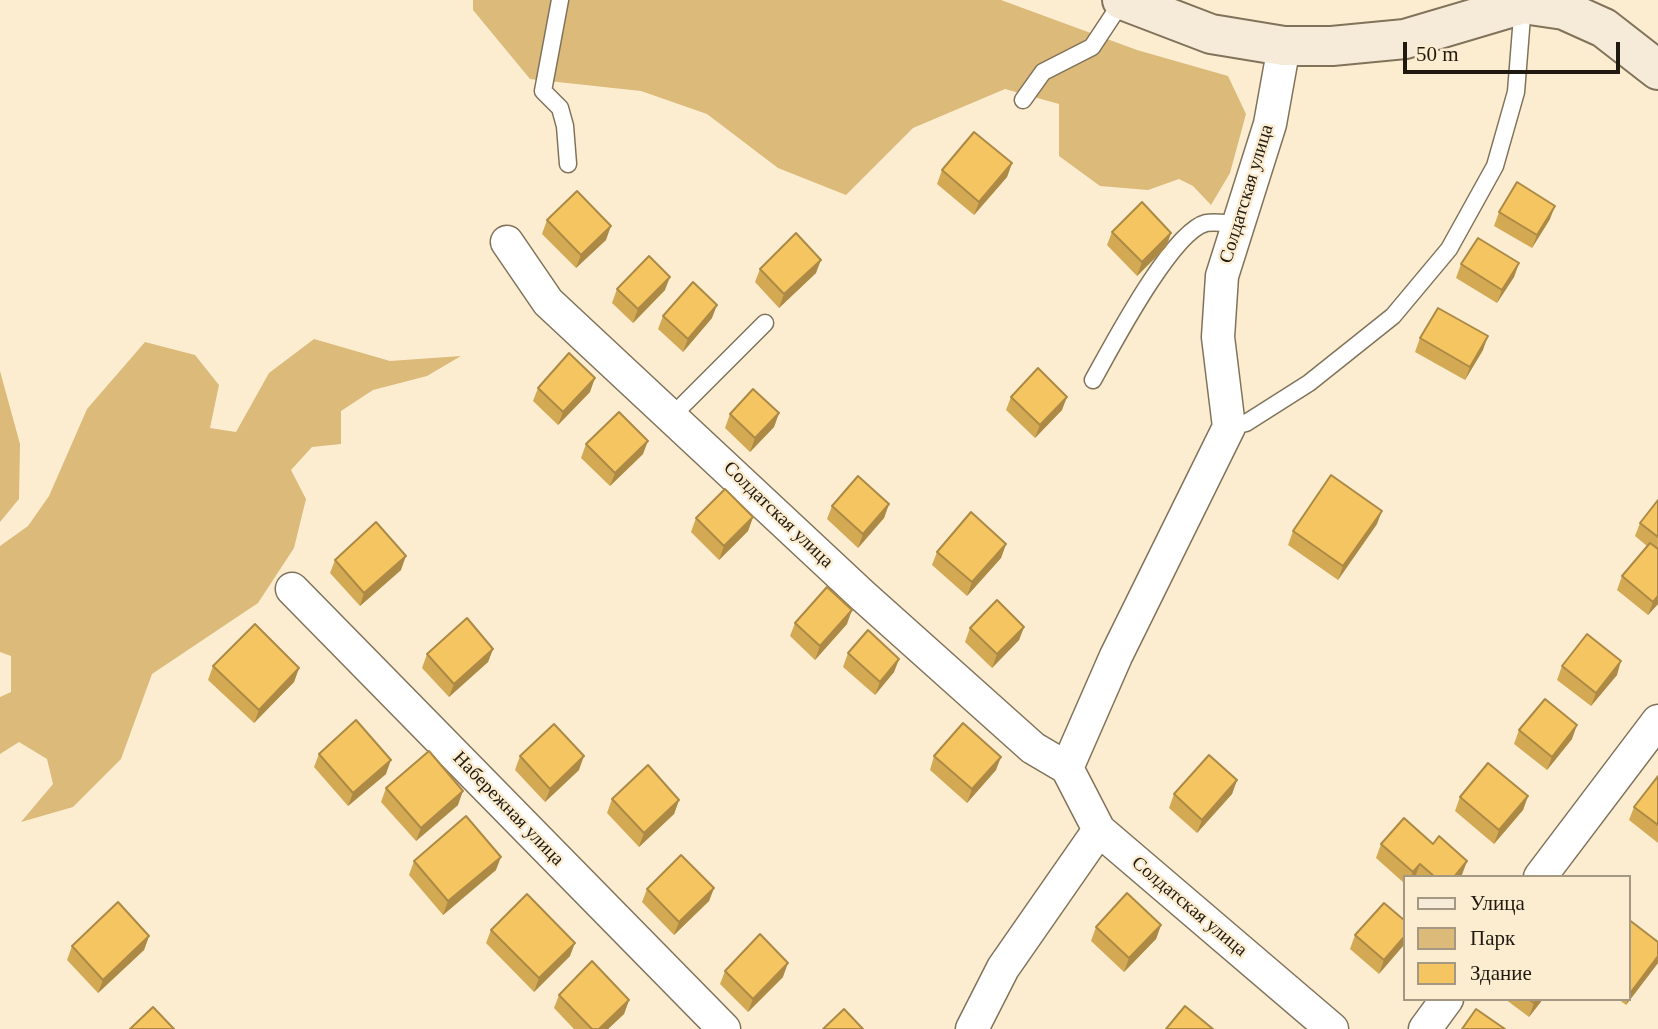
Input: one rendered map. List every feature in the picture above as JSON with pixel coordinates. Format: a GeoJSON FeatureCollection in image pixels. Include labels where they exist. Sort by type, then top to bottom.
{"type":"FeatureCollection","features":[{"type":"Feature","properties":{"kind":"street"},"geometry":{"type":"LineString","coordinates":[[1123,0],[1211,34],[1284,46],[1332,46],[1405,39],[1524,2],[1564,10],[1604,28],[1658,70]]}},
{"type":"Feature","properties":{"kind":"street","name":"Солдатская улица"},"geometry":{"type":"LineString","coordinates":[[1229,427],[1218,337],[1222,275],[1270,124],[1284,46]]}},
{"type":"Feature","properties":{"kind":"street","name":"Солдатская улица"},"geometry":{"type":"LineString","coordinates":[[507,242],[548,302],[862,595],[1032,748],[1067,768],[1098,830],[1332,1029]]}},
{"type":"Feature","properties":{"kind":"street"},"geometry":{"type":"LineString","coordinates":[[1067,768],[1116,656],[1229,427]]}},
{"type":"Feature","properties":{"kind":"street","name":"Набережная улица"},"geometry":{"type":"LineString","coordinates":[[292,589],[724,1029]]}},
{"type":"Feature","properties":{"kind":"street"},"geometry":{"type":"LineString","coordinates":[[1542,875],[1658,721]]}},
{"type":"Feature","properties":{"kind":"street"},"geometry":{"type":"LineString","coordinates":[[972,1029],[1003,968],[1098,830]]}},
{"type":"Feature","properties":{"kind":"street"},"geometry":{"type":"LineString","coordinates":[[1425,1029],[1446,1001]]}},
{"type":"Feature","properties":{"kind":"lane"},"geometry":{"type":"LineString","coordinates":[[560,0],[543,91],[560,108],[568,164]]}},
{"type":"Feature","properties":{"kind":"lane"},"geometry":{"type":"LineString","coordinates":[[1023,100],[1043,72],[1092,47],[1123,0]]}},
{"type":"Feature","properties":{"kind":"lane"},"geometry":{"type":"LineString","coordinates":[[1229,427],[1246,423],[1309,383],[1393,316],[1448,249],[1495,166],[1516,92],[1524,2]]}},
{"type":"Feature","properties":{"kind":"lane"},"geometry":{"type":"LineString","coordinates":[[1093,380],[1132,310],[1184,240],[1207,223],[1239,225]]}},
{"type":"Feature","properties":{"kind":"lane"},"geometry":{"type":"LineString","coordinates":[[673,416],[765,323]]}},
{"type":"Feature","properties":{"kind":"green space"},"geometry":{"type":"Polygon","coordinates":[[[473,0],[1001,0],[1137,50],[1228,76],[1246,114],[1230,173],[1211,205],[1193,186],[1179,179],[1148,190],[1100,186],[1059,156],[1059,104],[1005,89],[913,128],[846,195],[778,168],[707,114],[641,91],[530,79],[473,10],[473,0]]]}},
{"type":"Feature","properties":{"kind":"green space"},"geometry":{"type":"Polygon","coordinates":[[[314,339],[390,361],[461,356],[427,376],[373,390],[341,411],[341,444],[312,447],[291,470],[306,499],[294,548],[258,603],[152,674],[121,759],[73,807],[21,822],[53,784],[47,759],[19,742],[0,754],[0,697],[11,692],[11,656],[0,652],[0,546],[28,526],[49,496],[87,409],[145,342],[195,355],[219,385],[210,428],[236,432],[269,373],[314,339]]]}},
{"type":"Feature","properties":{"kind":"green space"},"geometry":{"type":"Polygon","coordinates":[[[0,371],[20,444],[19,499],[0,522],[0,371]]]}},
{"type":"Feature","properties":{"kind":"building"},"geometry":{"type":"Polygon","coordinates":[[[974,132],[1012,163],[979,202],[942,170],[974,132]]]}},
{"type":"Feature","properties":{"kind":"building"},"geometry":{"type":"Polygon","coordinates":[[[1517,182],[1555,206],[1537,235],[1499,212],[1517,182]]]}},
{"type":"Feature","properties":{"kind":"building"},"geometry":{"type":"Polygon","coordinates":[[[577,191],[611,226],[581,255],[547,220],[577,191]]]}},
{"type":"Feature","properties":{"kind":"building"},"geometry":{"type":"Polygon","coordinates":[[[1142,202],[1171,233],[1142,262],[1112,232],[1142,202]]]}},
{"type":"Feature","properties":{"kind":"building"},"geometry":{"type":"Polygon","coordinates":[[[796,233],[821,260],[784,294],[760,269],[796,233]]]}},
{"type":"Feature","properties":{"kind":"building"},"geometry":{"type":"Polygon","coordinates":[[[1478,238],[1519,263],[1502,290],[1461,264],[1478,238]]]}},
{"type":"Feature","properties":{"kind":"building"},"geometry":{"type":"Polygon","coordinates":[[[649,256],[670,277],[638,309],[617,289],[649,256]]]}},
{"type":"Feature","properties":{"kind":"building"},"geometry":{"type":"Polygon","coordinates":[[[693,282],[717,305],[688,339],[663,316],[693,282]]]}},
{"type":"Feature","properties":{"kind":"building"},"geometry":{"type":"Polygon","coordinates":[[[1438,308],[1488,336],[1470,367],[1420,338],[1438,308]]]}},
{"type":"Feature","properties":{"kind":"building"},"geometry":{"type":"Polygon","coordinates":[[[569,353],[595,378],[563,412],[538,388],[569,353]]]}},
{"type":"Feature","properties":{"kind":"building"},"geometry":{"type":"Polygon","coordinates":[[[1038,368],[1067,397],[1040,425],[1011,397],[1038,368]]]}},
{"type":"Feature","properties":{"kind":"building"},"geometry":{"type":"Polygon","coordinates":[[[753,389],[779,413],[755,438],[730,414],[753,389]]]}},
{"type":"Feature","properties":{"kind":"building"},"geometry":{"type":"Polygon","coordinates":[[[619,412],[648,441],[615,473],[586,444],[619,412]]]}},
{"type":"Feature","properties":{"kind":"building"},"geometry":{"type":"Polygon","coordinates":[[[1331,475],[1382,511],[1343,566],[1293,531],[1331,475]]]}},
{"type":"Feature","properties":{"kind":"building"},"geometry":{"type":"Polygon","coordinates":[[[858,476],[889,504],[863,534],[832,506],[858,476]]]}},
{"type":"Feature","properties":{"kind":"building"},"geometry":{"type":"Polygon","coordinates":[[[725,489],[753,517],[724,546],[696,518],[725,489]]]}},
{"type":"Feature","properties":{"kind":"building"},"geometry":{"type":"Polygon","coordinates":[[[1658,500],[1658,537],[1640,523],[1658,500]]]}},
{"type":"Feature","properties":{"kind":"building"},"geometry":{"type":"Polygon","coordinates":[[[971,512],[1006,544],[972,582],[937,552],[971,512]]]}},
{"type":"Feature","properties":{"kind":"building"},"geometry":{"type":"Polygon","coordinates":[[[376,522],[406,556],[364,593],[335,560],[376,522]]]}},
{"type":"Feature","properties":{"kind":"building"},"geometry":{"type":"Polygon","coordinates":[[[1650,543],[1658,549],[1658,596],[1653,602],[1622,576],[1650,543]]]}},
{"type":"Feature","properties":{"kind":"building"},"geometry":{"type":"Polygon","coordinates":[[[827,587],[852,610],[820,646],[795,623],[827,587]]]}},
{"type":"Feature","properties":{"kind":"building"},"geometry":{"type":"Polygon","coordinates":[[[997,600],[1024,627],[997,654],[970,628],[997,600]]]}},
{"type":"Feature","properties":{"kind":"building"},"geometry":{"type":"Polygon","coordinates":[[[467,618],[493,649],[454,684],[427,654],[467,618]]]}},
{"type":"Feature","properties":{"kind":"building"},"geometry":{"type":"Polygon","coordinates":[[[255,624],[299,668],[259,710],[213,666],[255,624]]]}},
{"type":"Feature","properties":{"kind":"building"},"geometry":{"type":"Polygon","coordinates":[[[868,630],[899,659],[880,682],[848,653],[868,630]]]}},
{"type":"Feature","properties":{"kind":"building"},"geometry":{"type":"Polygon","coordinates":[[[1587,634],[1621,661],[1596,693],[1562,666],[1587,634]]]}},
{"type":"Feature","properties":{"kind":"building"},"geometry":{"type":"Polygon","coordinates":[[[1545,699],[1577,725],[1552,757],[1519,730],[1545,699]]]}},
{"type":"Feature","properties":{"kind":"building"},"geometry":{"type":"Polygon","coordinates":[[[356,720],[391,760],[353,793],[319,754],[356,720]]]}},
{"type":"Feature","properties":{"kind":"building"},"geometry":{"type":"Polygon","coordinates":[[[963,723],[1001,757],[972,789],[934,756],[963,723]]]}},
{"type":"Feature","properties":{"kind":"building"},"geometry":{"type":"Polygon","coordinates":[[[554,724],[584,756],[550,789],[520,756],[554,724]]]}},
{"type":"Feature","properties":{"kind":"building"},"geometry":{"type":"Polygon","coordinates":[[[429,751],[463,791],[421,828],[386,788],[429,751]]]}},
{"type":"Feature","properties":{"kind":"building"},"geometry":{"type":"Polygon","coordinates":[[[1209,755],[1237,780],[1202,820],[1174,794],[1209,755]]]}},
{"type":"Feature","properties":{"kind":"building"},"geometry":{"type":"Polygon","coordinates":[[[1488,763],[1528,796],[1499,830],[1460,797],[1488,763]]]}},
{"type":"Feature","properties":{"kind":"building"},"geometry":{"type":"Polygon","coordinates":[[[648,765],[679,800],[644,833],[612,799],[648,765]]]}},
{"type":"Feature","properties":{"kind":"building"},"geometry":{"type":"Polygon","coordinates":[[[1658,776],[1658,825],[1634,807],[1658,776]]]}},
{"type":"Feature","properties":{"kind":"building"},"geometry":{"type":"Polygon","coordinates":[[[466,816],[501,857],[448,901],[414,861],[466,816]]]}},
{"type":"Feature","properties":{"kind":"building"},"geometry":{"type":"Polygon","coordinates":[[[1404,818],[1433,844],[1439,836],[1467,861],[1456,875],[1433,875],[1420,864],[1413,872],[1381,844],[1404,818]]]}},
{"type":"Feature","properties":{"kind":"building"},"geometry":{"type":"Polygon","coordinates":[[[681,855],[714,888],[679,922],[647,889],[681,855]]]}},
{"type":"Feature","properties":{"kind":"building"},"geometry":{"type":"Polygon","coordinates":[[[1127,893],[1161,925],[1129,958],[1096,927],[1127,893]]]}},
{"type":"Feature","properties":{"kind":"building"},"geometry":{"type":"Polygon","coordinates":[[[527,894],[575,943],[539,978],[491,930],[527,894]]]}},
{"type":"Feature","properties":{"kind":"building"},"geometry":{"type":"Polygon","coordinates":[[[118,902],[149,936],[103,980],[72,946],[118,902]]]}},
{"type":"Feature","properties":{"kind":"building"},"geometry":{"type":"Polygon","coordinates":[[[1384,903],[1402,918],[1402,939],[1384,960],[1355,935],[1384,903]]]}},
{"type":"Feature","properties":{"kind":"building"},"geometry":{"type":"Polygon","coordinates":[[[1630,921],[1658,942],[1658,956],[1631,992],[1630,921]]]}},
{"type":"Feature","properties":{"kind":"building"},"geometry":{"type":"Polygon","coordinates":[[[760,934],[788,963],[753,999],[725,971],[760,934]]]}},
{"type":"Feature","properties":{"kind":"building"},"geometry":{"type":"Polygon","coordinates":[[[592,961],[629,1000],[599,1029],[592,1029],[559,995],[592,961]]]}},
{"type":"Feature","properties":{"kind":"building"},"geometry":{"type":"Polygon","coordinates":[[[1185,1006],[1213,1029],[1166,1029],[1185,1006]]]}},
{"type":"Feature","properties":{"kind":"building"},"geometry":{"type":"Polygon","coordinates":[[[153,1007],[174,1029],[130,1029],[153,1007]]]}},
{"type":"Feature","properties":{"kind":"building"},"geometry":{"type":"Polygon","coordinates":[[[844,1009],[863,1029],[823,1029],[844,1009]]]}},
{"type":"Feature","properties":{"kind":"building"},"geometry":{"type":"Polygon","coordinates":[[[1476,1009],[1505,1029],[1462,1029],[1476,1009]]]}}]}
